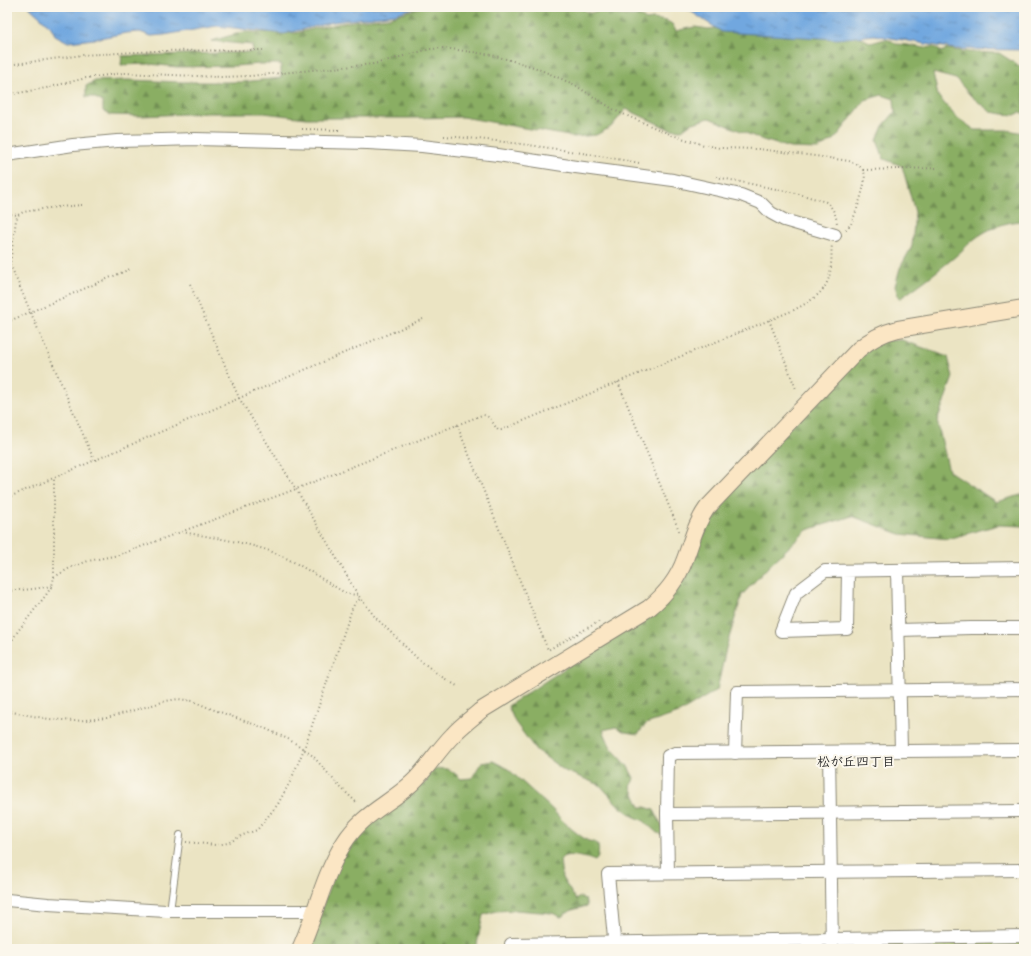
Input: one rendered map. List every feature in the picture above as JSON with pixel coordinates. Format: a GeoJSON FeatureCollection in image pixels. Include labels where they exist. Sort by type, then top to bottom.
{"type":"FeatureCollection","features":[{"type":"Feature","properties":{"kind":"street"},"geometry":{"type":"LineString","coordinates":[[7,155],[80,144],[117,141],[195,139],[368,143],[422,146],[498,155],[673,180],[741,195],[761,203],[772,213],[784,220],[834,235]]}},
{"type":"Feature","properties":{"kind":"street"},"geometry":{"type":"LineString","coordinates":[[300,949],[327,877],[343,844],[356,827],[370,814],[420,775],[452,736],[480,711],[649,608],[660,599],[674,581],[682,567],[695,530],[707,508],[859,349],[874,337],[898,328],[1024,308]]}},
{"type":"Feature","properties":{"kind":"street"},"geometry":{"type":"LineString","coordinates":[[848,571],[847,629],[781,631],[796,593],[825,571],[1024,568]]}},
{"type":"Feature","properties":{"kind":"street"},"geometry":{"type":"LineString","coordinates":[[898,570],[901,751]]}},
{"type":"Feature","properties":{"kind":"street"},"geometry":{"type":"LineString","coordinates":[[899,630],[1024,628]]}},
{"type":"Feature","properties":{"kind":"street"},"geometry":{"type":"LineString","coordinates":[[735,753],[738,692],[1024,689]]}},
{"type":"Feature","properties":{"kind":"street"},"geometry":{"type":"LineString","coordinates":[[668,873],[668,756],[675,753],[1024,750]]}},
{"type":"Feature","properties":{"kind":"street"},"geometry":{"type":"LineString","coordinates":[[829,752],[832,944]]}},
{"type":"Feature","properties":{"kind":"street"},"geometry":{"type":"LineString","coordinates":[[667,814],[1024,811]]}},
{"type":"Feature","properties":{"kind":"street"},"geometry":{"type":"LineString","coordinates":[[614,946],[608,874],[1024,870]]}},
{"type":"Feature","properties":{"kind":"street"},"geometry":{"type":"LineString","coordinates":[[7,900],[136,910],[314,911]]}},
{"type":"Feature","properties":{"kind":"street"},"geometry":{"type":"LineString","coordinates":[[512,949],[511,944],[614,946],[832,944],[1024,936]]}},
{"type":"Feature","properties":{"kind":"lane"},"geometry":{"type":"LineString","coordinates":[[170,911],[180,835]]}},
{"type":"Feature","properties":{"kind":"path"},"geometry":{"type":"LineString","coordinates":[[7,94],[46,88],[86,78],[123,74],[221,77],[250,76],[374,64],[430,49],[444,48],[492,55],[534,67],[573,84],[616,112],[687,140],[720,148],[758,149],[816,156],[849,161],[859,166],[863,170],[865,176],[864,185],[853,218],[845,230],[840,234],[834,235]]}},
{"type":"Feature","properties":{"kind":"path"},"geometry":{"type":"LineString","coordinates":[[7,65],[83,55],[154,51],[263,50]]}},
{"type":"Feature","properties":{"kind":"path"},"geometry":{"type":"LineString","coordinates":[[299,129],[344,130]]}},
{"type":"Feature","properties":{"kind":"path"},"geometry":{"type":"LineString","coordinates":[[440,136],[470,138],[546,148],[642,164]]}},
{"type":"Feature","properties":{"kind":"path"},"geometry":{"type":"LineString","coordinates":[[863,170],[938,168]]}},
{"type":"Feature","properties":{"kind":"path"},"geometry":{"type":"LineString","coordinates":[[54,577],[88,561],[118,555],[296,489],[484,414],[489,416],[498,430],[501,430],[794,310],[818,296],[828,281],[831,248],[837,223],[830,204],[796,193],[713,176]]}},
{"type":"Feature","properties":{"kind":"path"},"geometry":{"type":"LineString","coordinates":[[7,214],[18,215],[23,212],[82,205]]}},
{"type":"Feature","properties":{"kind":"path"},"geometry":{"type":"LineString","coordinates":[[18,215],[10,264],[94,460]]}},
{"type":"Feature","properties":{"kind":"path"},"geometry":{"type":"LineString","coordinates":[[7,322],[130,269]]}},
{"type":"Feature","properties":{"kind":"path"},"geometry":{"type":"LineString","coordinates":[[190,284],[239,398],[296,489],[358,595],[375,617],[417,658],[439,675],[457,686]]}},
{"type":"Feature","properties":{"kind":"path"},"geometry":{"type":"LineString","coordinates":[[7,498],[423,319]]}},
{"type":"Feature","properties":{"kind":"path"},"geometry":{"type":"LineString","coordinates":[[769,320],[796,389]]}},
{"type":"Feature","properties":{"kind":"path"},"geometry":{"type":"LineString","coordinates":[[618,382],[680,534]]}},
{"type":"Feature","properties":{"kind":"path"},"geometry":{"type":"LineString","coordinates":[[457,424],[548,650],[605,618]]}},
{"type":"Feature","properties":{"kind":"path"},"geometry":{"type":"LineString","coordinates":[[7,650],[18,631],[52,586],[54,577],[54,477]]}},
{"type":"Feature","properties":{"kind":"path"},"geometry":{"type":"LineString","coordinates":[[181,532],[247,544],[267,550],[285,558],[348,594],[358,595]]}},
{"type":"Feature","properties":{"kind":"path"},"geometry":{"type":"LineString","coordinates":[[7,592],[52,586]]}},
{"type":"Feature","properties":{"kind":"path"},"geometry":{"type":"LineString","coordinates":[[179,842],[216,845],[233,841],[243,835],[257,830],[278,804],[286,791],[304,749],[352,609],[360,598]]}},
{"type":"Feature","properties":{"kind":"path"},"geometry":{"type":"LineString","coordinates":[[7,711],[49,719],[81,721],[107,718],[166,701],[178,699],[194,701],[264,728],[288,739],[313,756],[339,786],[356,802]]}},
{"type":"Feature","properties":{"kind":"green space"},"geometry":{"type":"Polygon","coordinates":[[[421,7],[553,7],[557,9],[563,7],[578,7],[590,13],[605,9],[613,9],[617,15],[642,17],[646,20],[653,19],[667,21],[672,24],[676,31],[695,27],[708,29],[745,25],[857,35],[871,43],[885,39],[896,44],[924,48],[933,47],[939,49],[941,52],[947,49],[969,52],[999,53],[1024,69],[1024,113],[1015,115],[991,112],[971,96],[956,79],[933,73],[938,96],[956,117],[975,130],[1007,130],[1024,133],[1024,221],[1010,222],[991,229],[978,236],[954,258],[899,299],[895,286],[900,268],[912,246],[915,212],[902,166],[884,159],[877,140],[883,126],[895,112],[894,99],[882,95],[865,100],[835,139],[818,149],[790,148],[763,140],[709,118],[690,124],[682,130],[669,129],[626,109],[611,127],[596,135],[574,137],[463,117],[306,118],[264,113],[208,113],[141,116],[110,115],[103,111],[103,102],[93,97],[86,97],[86,86],[95,81],[128,80],[242,82],[281,78],[281,64],[177,67],[150,64],[121,65],[122,56],[253,52],[252,45],[211,41],[243,32],[296,33],[354,21],[390,17],[421,7]]]}},
{"type":"Feature","properties":{"kind":"green space"},"geometry":{"type":"Polygon","coordinates":[[[902,340],[948,357],[953,377],[937,421],[949,471],[996,502],[1024,494],[1024,526],[998,525],[948,539],[900,534],[852,516],[807,530],[769,566],[742,595],[726,648],[717,690],[679,713],[646,724],[638,734],[625,732],[616,727],[603,730],[611,748],[627,765],[634,778],[631,787],[640,807],[654,810],[663,828],[663,835],[657,833],[644,821],[633,816],[619,806],[600,785],[565,771],[536,750],[515,722],[508,706],[668,600],[686,578],[696,556],[698,538],[715,509],[841,372],[879,341],[902,340]]]}},
{"type":"Feature","properties":{"kind":"green space"},"geometry":{"type":"Polygon","coordinates":[[[493,761],[508,769],[563,821],[586,840],[597,844],[598,852],[597,859],[595,861],[572,856],[564,856],[560,860],[562,878],[576,900],[580,897],[585,899],[587,906],[572,910],[561,917],[552,913],[516,910],[496,911],[483,915],[476,949],[307,949],[335,872],[348,847],[363,830],[426,782],[431,771],[448,769],[461,779],[472,778],[481,763],[493,761]]]}},
{"type":"Feature","properties":{"kind":"green space"},"geometry":{"type":"Polygon","coordinates":[[[1019,942],[1024,944],[1024,949],[837,949],[840,944],[1019,942]]]}},
{"type":"Feature","properties":{"kind":"water"},"geometry":{"type":"Polygon","coordinates":[[[29,7],[416,7],[395,14],[333,22],[284,34],[217,26],[164,35],[151,36],[140,32],[126,33],[68,42],[55,35],[51,27],[29,7]]]}},
{"type":"Feature","properties":{"kind":"water"},"geometry":{"type":"Polygon","coordinates":[[[575,7],[684,7],[638,15],[575,7]]]}},
{"type":"Feature","properties":{"kind":"water"},"geometry":{"type":"Polygon","coordinates":[[[684,7],[1024,7],[1024,50],[955,49],[874,35],[837,39],[722,32],[684,7]]]}},
{"type":"Feature","properties":{"kind":"district","name":"松が丘四丁目"},"geometry":{"type":"Point","coordinates":[856,761]}}]}
